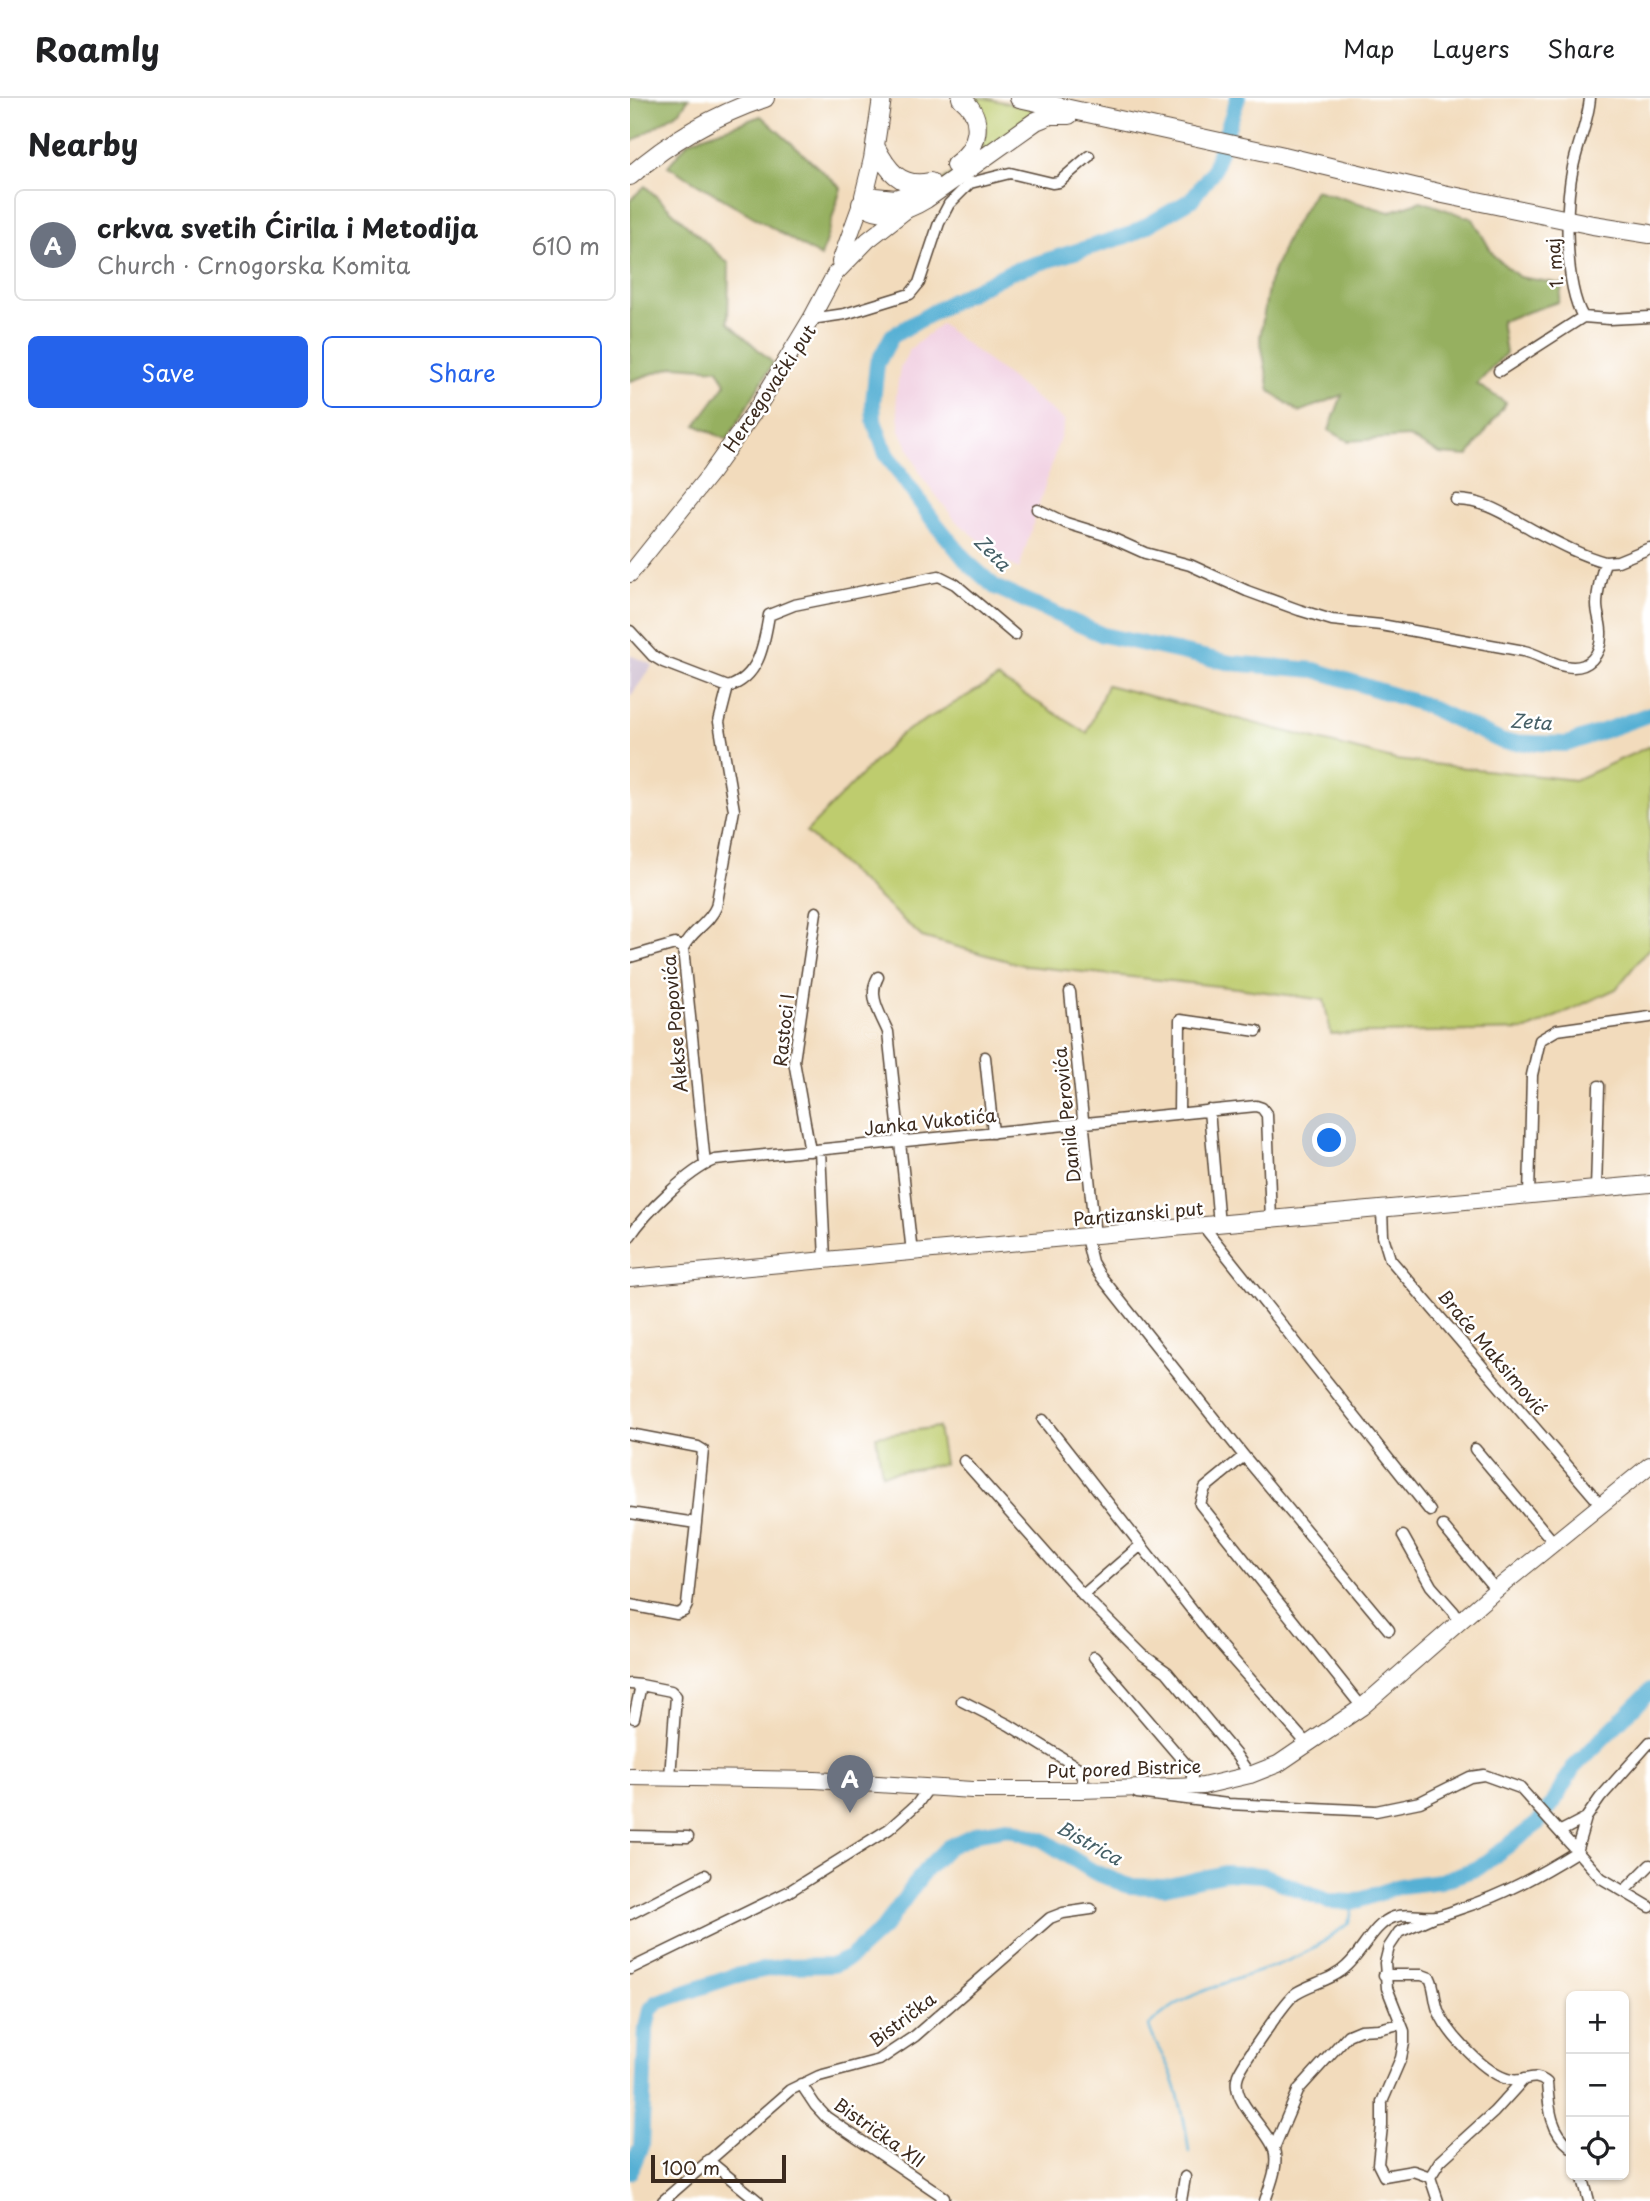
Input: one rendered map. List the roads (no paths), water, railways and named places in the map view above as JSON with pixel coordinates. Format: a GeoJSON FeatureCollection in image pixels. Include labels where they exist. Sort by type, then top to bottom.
{"type":"FeatureCollection","features":[{"type":"Feature","properties":{"kind":"main road"},"geometry":{"type":"LineString","coordinates":[[699,126],[721,98]]}},
{"type":"Feature","properties":{"kind":"main road"},"geometry":{"type":"LineString","coordinates":[[630,176],[660,151],[699,126],[731,110],[765,98]]}},
{"type":"Feature","properties":{"kind":"main road"},"geometry":{"type":"LineString","coordinates":[[863,200],[901,199],[916,193],[965,158],[975,142],[976,119],[961,98]]}},
{"type":"Feature","properties":{"kind":"main road"},"geometry":{"type":"LineString","coordinates":[[1019,98],[1443,194],[1650,234]]}},
{"type":"Feature","properties":{"kind":"main road"},"geometry":{"type":"LineString","coordinates":[[863,200],[882,102]]}},
{"type":"Feature","properties":{"kind":"main road"},"geometry":{"type":"LineString","coordinates":[[863,200],[871,209],[883,212],[911,207],[1041,118],[1062,115],[1118,119]]}},
{"type":"Feature","properties":{"kind":"main road"},"geometry":{"type":"LineString","coordinates":[[875,146],[889,170],[900,179],[914,184],[932,181]]}},
{"type":"Feature","properties":{"kind":"street","name":"1. maj"},"geometry":{"type":"LineString","coordinates":[[1583,317],[1574,298],[1567,200],[1572,167],[1588,118],[1590,98]]}},
{"type":"Feature","properties":{"kind":"street","name":"Hercegovački put"},"geometry":{"type":"LineString","coordinates":[[630,574],[730,446],[768,392],[811,319],[845,314],[910,294],[919,282],[939,223],[949,204],[970,183],[1010,173],[1052,183],[1059,182],[1089,156]]}},
{"type":"Feature","properties":{"kind":"street"},"geometry":{"type":"LineString","coordinates":[[811,319],[835,274],[863,200]]}},
{"type":"Feature","properties":{"kind":"street"},"geometry":{"type":"LineString","coordinates":[[835,274],[868,240],[911,207]]}},
{"type":"Feature","properties":{"kind":"street"},"geometry":{"type":"LineString","coordinates":[[1499,371],[1583,317],[1650,317]]}},
{"type":"Feature","properties":{"kind":"street"},"geometry":{"type":"LineString","coordinates":[[1456,500],[1473,500],[1496,509],[1529,528],[1605,562],[1618,561],[1650,548]]}},
{"type":"Feature","properties":{"kind":"street"},"geometry":{"type":"LineString","coordinates":[[1037,509],[1145,553],[1190,565],[1247,591],[1332,620],[1381,625],[1536,653],[1562,666],[1590,664],[1595,657],[1601,641],[1597,597],[1605,562]]}},
{"type":"Feature","properties":{"kind":"street"},"geometry":{"type":"LineString","coordinates":[[630,631],[653,656],[663,662],[728,687],[743,679],[759,660],[769,615],[794,605],[934,576],[955,584],[1015,635]]}},
{"type":"Feature","properties":{"kind":"street","name":"Alekse Popovića"},"geometry":{"type":"LineString","coordinates":[[705,1164],[683,948],[688,938],[710,918],[716,906],[734,810],[719,722],[728,687]]}},
{"type":"Feature","properties":{"kind":"street","name":"Rastoci I"},"geometry":{"type":"LineString","coordinates":[[816,912],[794,1061],[815,1150],[825,1260]]}},
{"type":"Feature","properties":{"kind":"street"},"geometry":{"type":"LineString","coordinates":[[630,957],[671,945],[683,948]]}},
{"type":"Feature","properties":{"kind":"street"},"geometry":{"type":"LineString","coordinates":[[878,977],[873,985],[874,1000],[888,1032],[912,1253]]}},
{"type":"Feature","properties":{"kind":"street","name":"Danila Perovića"},"geometry":{"type":"LineString","coordinates":[[1070,992],[1085,1123],[1092,1262],[1244,1456],[1390,1630]]}},
{"type":"Feature","properties":{"kind":"street"},"geometry":{"type":"LineString","coordinates":[[1529,1196],[1532,1075],[1540,1040],[1557,1030],[1650,1017]]}},
{"type":"Feature","properties":{"kind":"street"},"geometry":{"type":"LineString","coordinates":[[1179,1114],[1180,1020],[1257,1031]]}},
{"type":"Feature","properties":{"kind":"street"},"geometry":{"type":"LineString","coordinates":[[985,1057],[993,1133]]}},
{"type":"Feature","properties":{"kind":"street"},"geometry":{"type":"LineString","coordinates":[[1596,1190],[1599,1086]]}},
{"type":"Feature","properties":{"kind":"street","name":"Janka Vukotića"},"geometry":{"type":"LineString","coordinates":[[632,1227],[705,1164],[725,1158],[1256,1105],[1262,1108],[1266,1115],[1268,1127],[1271,1220]]}},
{"type":"Feature","properties":{"kind":"street"},"geometry":{"type":"LineString","coordinates":[[1209,1110],[1212,1226],[1430,1511]]}},
{"type":"Feature","properties":{"kind":"street","name":"Partizanski put"},"geometry":{"type":"LineString","coordinates":[[630,1278],[1650,1184]]}},
{"type":"Feature","properties":{"kind":"street","name":"Braće Maksimović"},"geometry":{"type":"LineString","coordinates":[[1382,1210],[1383,1236],[1390,1259],[1602,1506]]}},
{"type":"Feature","properties":{"kind":"street"},"geometry":{"type":"LineString","coordinates":[[1043,1420],[1213,1637],[1308,1745]]}},
{"type":"Feature","properties":{"kind":"street"},"geometry":{"type":"LineString","coordinates":[[630,1434],[698,1447],[703,1451],[704,1458],[687,1605],[684,1611],[677,1614],[630,1605]]}},
{"type":"Feature","properties":{"kind":"street"},"geometry":{"type":"LineString","coordinates":[[1475,1449],[1555,1544]]}},
{"type":"Feature","properties":{"kind":"street"},"geometry":{"type":"LineString","coordinates":[[1244,1456],[1205,1488],[1200,1504],[1362,1707]]}},
{"type":"Feature","properties":{"kind":"street"},"geometry":{"type":"LineString","coordinates":[[964,1461],[1083,1595],[1143,1655],[1167,1672],[1250,1775]]}},
{"type":"Feature","properties":{"kind":"street","name":"Put pored Bistrice"},"geometry":{"type":"LineString","coordinates":[[630,1777],[742,1777],[972,1790],[1199,1791],[1270,1768],[1362,1707],[1496,1590],[1650,1465]]}},
{"type":"Feature","properties":{"kind":"street"},"geometry":{"type":"LineString","coordinates":[[630,1513],[695,1523]]}},
{"type":"Feature","properties":{"kind":"street"},"geometry":{"type":"LineString","coordinates":[[1443,1526],[1496,1590]]}},
{"type":"Feature","properties":{"kind":"street"},"geometry":{"type":"LineString","coordinates":[[1403,1536],[1431,1586],[1454,1612],[1459,1623]]}},
{"type":"Feature","properties":{"kind":"street"},"geometry":{"type":"LineString","coordinates":[[1083,1595],[1141,1545]]}},
{"type":"Feature","properties":{"kind":"street"},"geometry":{"type":"LineString","coordinates":[[1094,1657],[1190,1769],[1199,1791],[1376,1811],[1420,1802],[1469,1777],[1484,1775],[1520,1788],[1601,1878],[1650,1907]]}},
{"type":"Feature","properties":{"kind":"street"},"geometry":{"type":"LineString","coordinates":[[634,1718],[636,1685],[671,1691],[676,1696],[670,1777]]}},
{"type":"Feature","properties":{"kind":"street"},"geometry":{"type":"LineString","coordinates":[[962,1702],[1009,1725],[1077,1767],[1083,1779],[1082,1790]]}},
{"type":"Feature","properties":{"kind":"street"},"geometry":{"type":"LineString","coordinates":[[1430,2177],[1413,2171],[1384,2175],[1378,2164],[1382,2102],[1404,2052],[1404,2031],[1399,2024],[1384,1975],[1389,1947],[1399,1932],[1435,1916],[1493,1899],[1576,1852],[1586,1818],[1600,1798],[1650,1742]]}},
{"type":"Feature","properties":{"kind":"street"},"geometry":{"type":"LineString","coordinates":[[630,1969],[788,1892],[889,1829],[917,1804],[930,1786]]}},
{"type":"Feature","properties":{"kind":"street"},"geometry":{"type":"LineString","coordinates":[[1560,1830],[1586,1818]]}},
{"type":"Feature","properties":{"kind":"street"},"geometry":{"type":"LineString","coordinates":[[630,1836],[688,1837]]}},
{"type":"Feature","properties":{"kind":"street"},"geometry":{"type":"LineString","coordinates":[[1624,1891],[1650,1865]]}},
{"type":"Feature","properties":{"kind":"street"},"geometry":{"type":"LineString","coordinates":[[630,1914],[705,1875]]}},
{"type":"Feature","properties":{"kind":"street","name":"Bistrička"},"geometry":{"type":"LineString","coordinates":[[663,2201],[790,2090],[818,2076],[879,2060],[895,2051],[1050,1918],[1091,1909]]}},
{"type":"Feature","properties":{"kind":"street"},"geometry":{"type":"LineString","coordinates":[[1274,2148],[1240,2098],[1236,2084],[1244,2064],[1277,2015],[1292,1996],[1341,1972],[1383,1923],[1394,1917],[1415,1913],[1435,1916]]}},
{"type":"Feature","properties":{"kind":"street"},"geometry":{"type":"LineString","coordinates":[[1384,1975],[1422,1975],[1430,1978],[1437,2009],[1445,2024],[1487,2069],[1509,2080],[1538,2077],[1547,2083],[1553,2126],[1566,2144]]}},
{"type":"Feature","properties":{"kind":"street"},"geometry":{"type":"LineString","coordinates":[[1265,2201],[1275,2167],[1274,2148],[1300,2089],[1348,2035],[1360,2030],[1399,2024]]}},
{"type":"Feature","properties":{"kind":"street"},"geometry":{"type":"LineString","coordinates":[[1430,2177],[1440,2161],[1494,2112],[1524,2079]]}},
{"type":"Feature","properties":{"kind":"street","name":"Bistrička XII"},"geometry":{"type":"LineString","coordinates":[[801,2084],[814,2105],[827,2117],[943,2197],[941,2201]]}},
{"type":"Feature","properties":{"kind":"street"},"geometry":{"type":"LineString","coordinates":[[708,2160],[758,2201]]}},
{"type":"Feature","properties":{"kind":"street"},"geometry":{"type":"LineString","coordinates":[[1181,2201],[1185,2177]]}},
{"type":"Feature","properties":{"kind":"street"},"geometry":{"type":"LineString","coordinates":[[1430,2177],[1438,2201]]}},
{"type":"Feature","properties":{"kind":"street"},"geometry":{"type":"LineString","coordinates":[[1583,2180],[1589,2201]]}},
{"type":"Feature","properties":{"kind":"waterway","name":"Zeta"},"geometry":{"type":"LineString","coordinates":[[1238,98],[1213,171],[1191,200],[1132,234],[1010,272],[892,336],[877,364],[873,402],[874,421],[886,454],[932,519],[968,563],[995,587],[1103,635],[1231,663],[1315,670],[1422,704],[1503,742],[1567,744],[1650,714]]}},
{"type":"Feature","properties":{"kind":"waterway","name":"Bistrica"},"geometry":{"type":"LineString","coordinates":[[630,2172],[641,2146],[646,2028],[650,2010],[658,2002],[734,1976],[783,1966],[833,1965],[851,1957],[884,1927],[926,1869],[948,1847],[978,1833],[1008,1828],[1043,1840],[1094,1872],[1129,1886],[1164,1887],[1225,1873],[1263,1875],[1328,1901],[1354,1902],[1400,1886],[1441,1881],[1478,1868],[1537,1824],[1553,1803],[1573,1768],[1650,1691]]}},
{"type":"Feature","properties":{"kind":"waterway"},"geometry":{"type":"LineString","coordinates":[[1189,2152],[1175,2085],[1149,2026],[1167,2010],[1189,1997],[1311,1950],[1348,1923],[1354,1902]]}},
{"type":"Feature","properties":{"kind":"place","name":"crkva svetih Ćirila i Metodija"},"geometry":{"type":"Point","coordinates":[850,1813]}}]}
